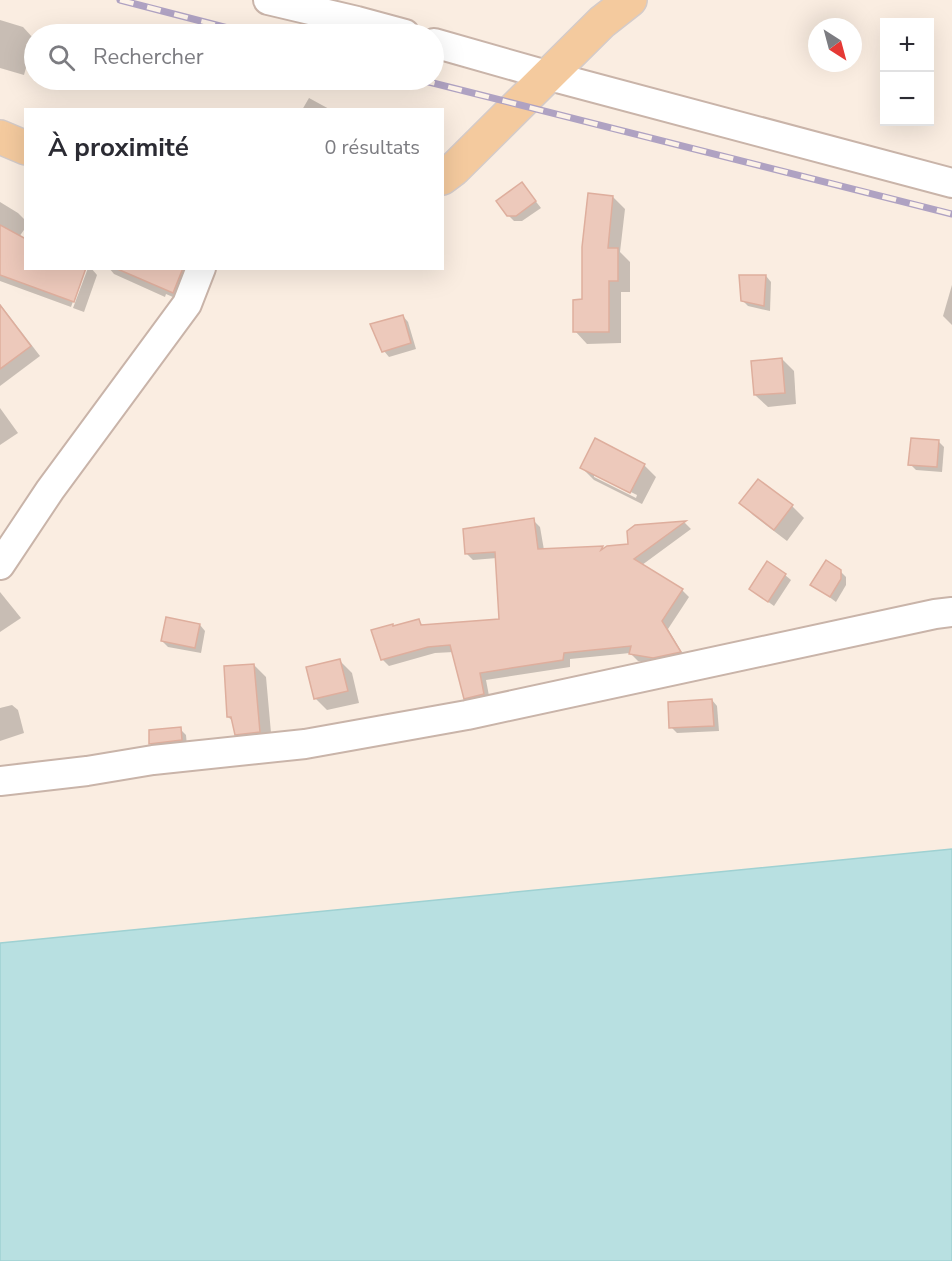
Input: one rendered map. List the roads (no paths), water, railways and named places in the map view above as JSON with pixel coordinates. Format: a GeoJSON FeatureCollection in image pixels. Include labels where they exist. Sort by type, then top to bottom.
{"type":"FeatureCollection","features":[{"type":"Feature","properties":{"kind":"main road"},"geometry":{"type":"LineString","coordinates":[[444,176],[550,76],[602,22],[630,0]]}},
{"type":"Feature","properties":{"kind":"main road"},"geometry":{"type":"LineString","coordinates":[[0,137],[24,147]]}},
{"type":"Feature","properties":{"kind":"street"},"geometry":{"type":"LineString","coordinates":[[268,0],[361,10],[387,24]]}},
{"type":"Feature","properties":{"kind":"street"},"geometry":{"type":"LineString","coordinates":[[444,46],[952,183]]}},
{"type":"Feature","properties":{"kind":"street"},"geometry":{"type":"LineString","coordinates":[[0,565],[50,490],[187,304],[200,270]]}},
{"type":"Feature","properties":{"kind":"street"},"geometry":{"type":"LineString","coordinates":[[0,781],[87,771],[153,760],[305,744],[467,716],[952,612]]}},
{"type":"Feature","properties":{"kind":"water"},"geometry":{"type":"Polygon","coordinates":[[[952,849],[952,1261],[0,1261],[0,943],[952,849]]]}},
{"type":"Feature","properties":{"kind":"railway"},"geometry":{"type":"LineString","coordinates":[[120,0],[212,24]]}},
{"type":"Feature","properties":{"kind":"railway"},"geometry":{"type":"LineString","coordinates":[[444,86],[952,214]]}}]}
